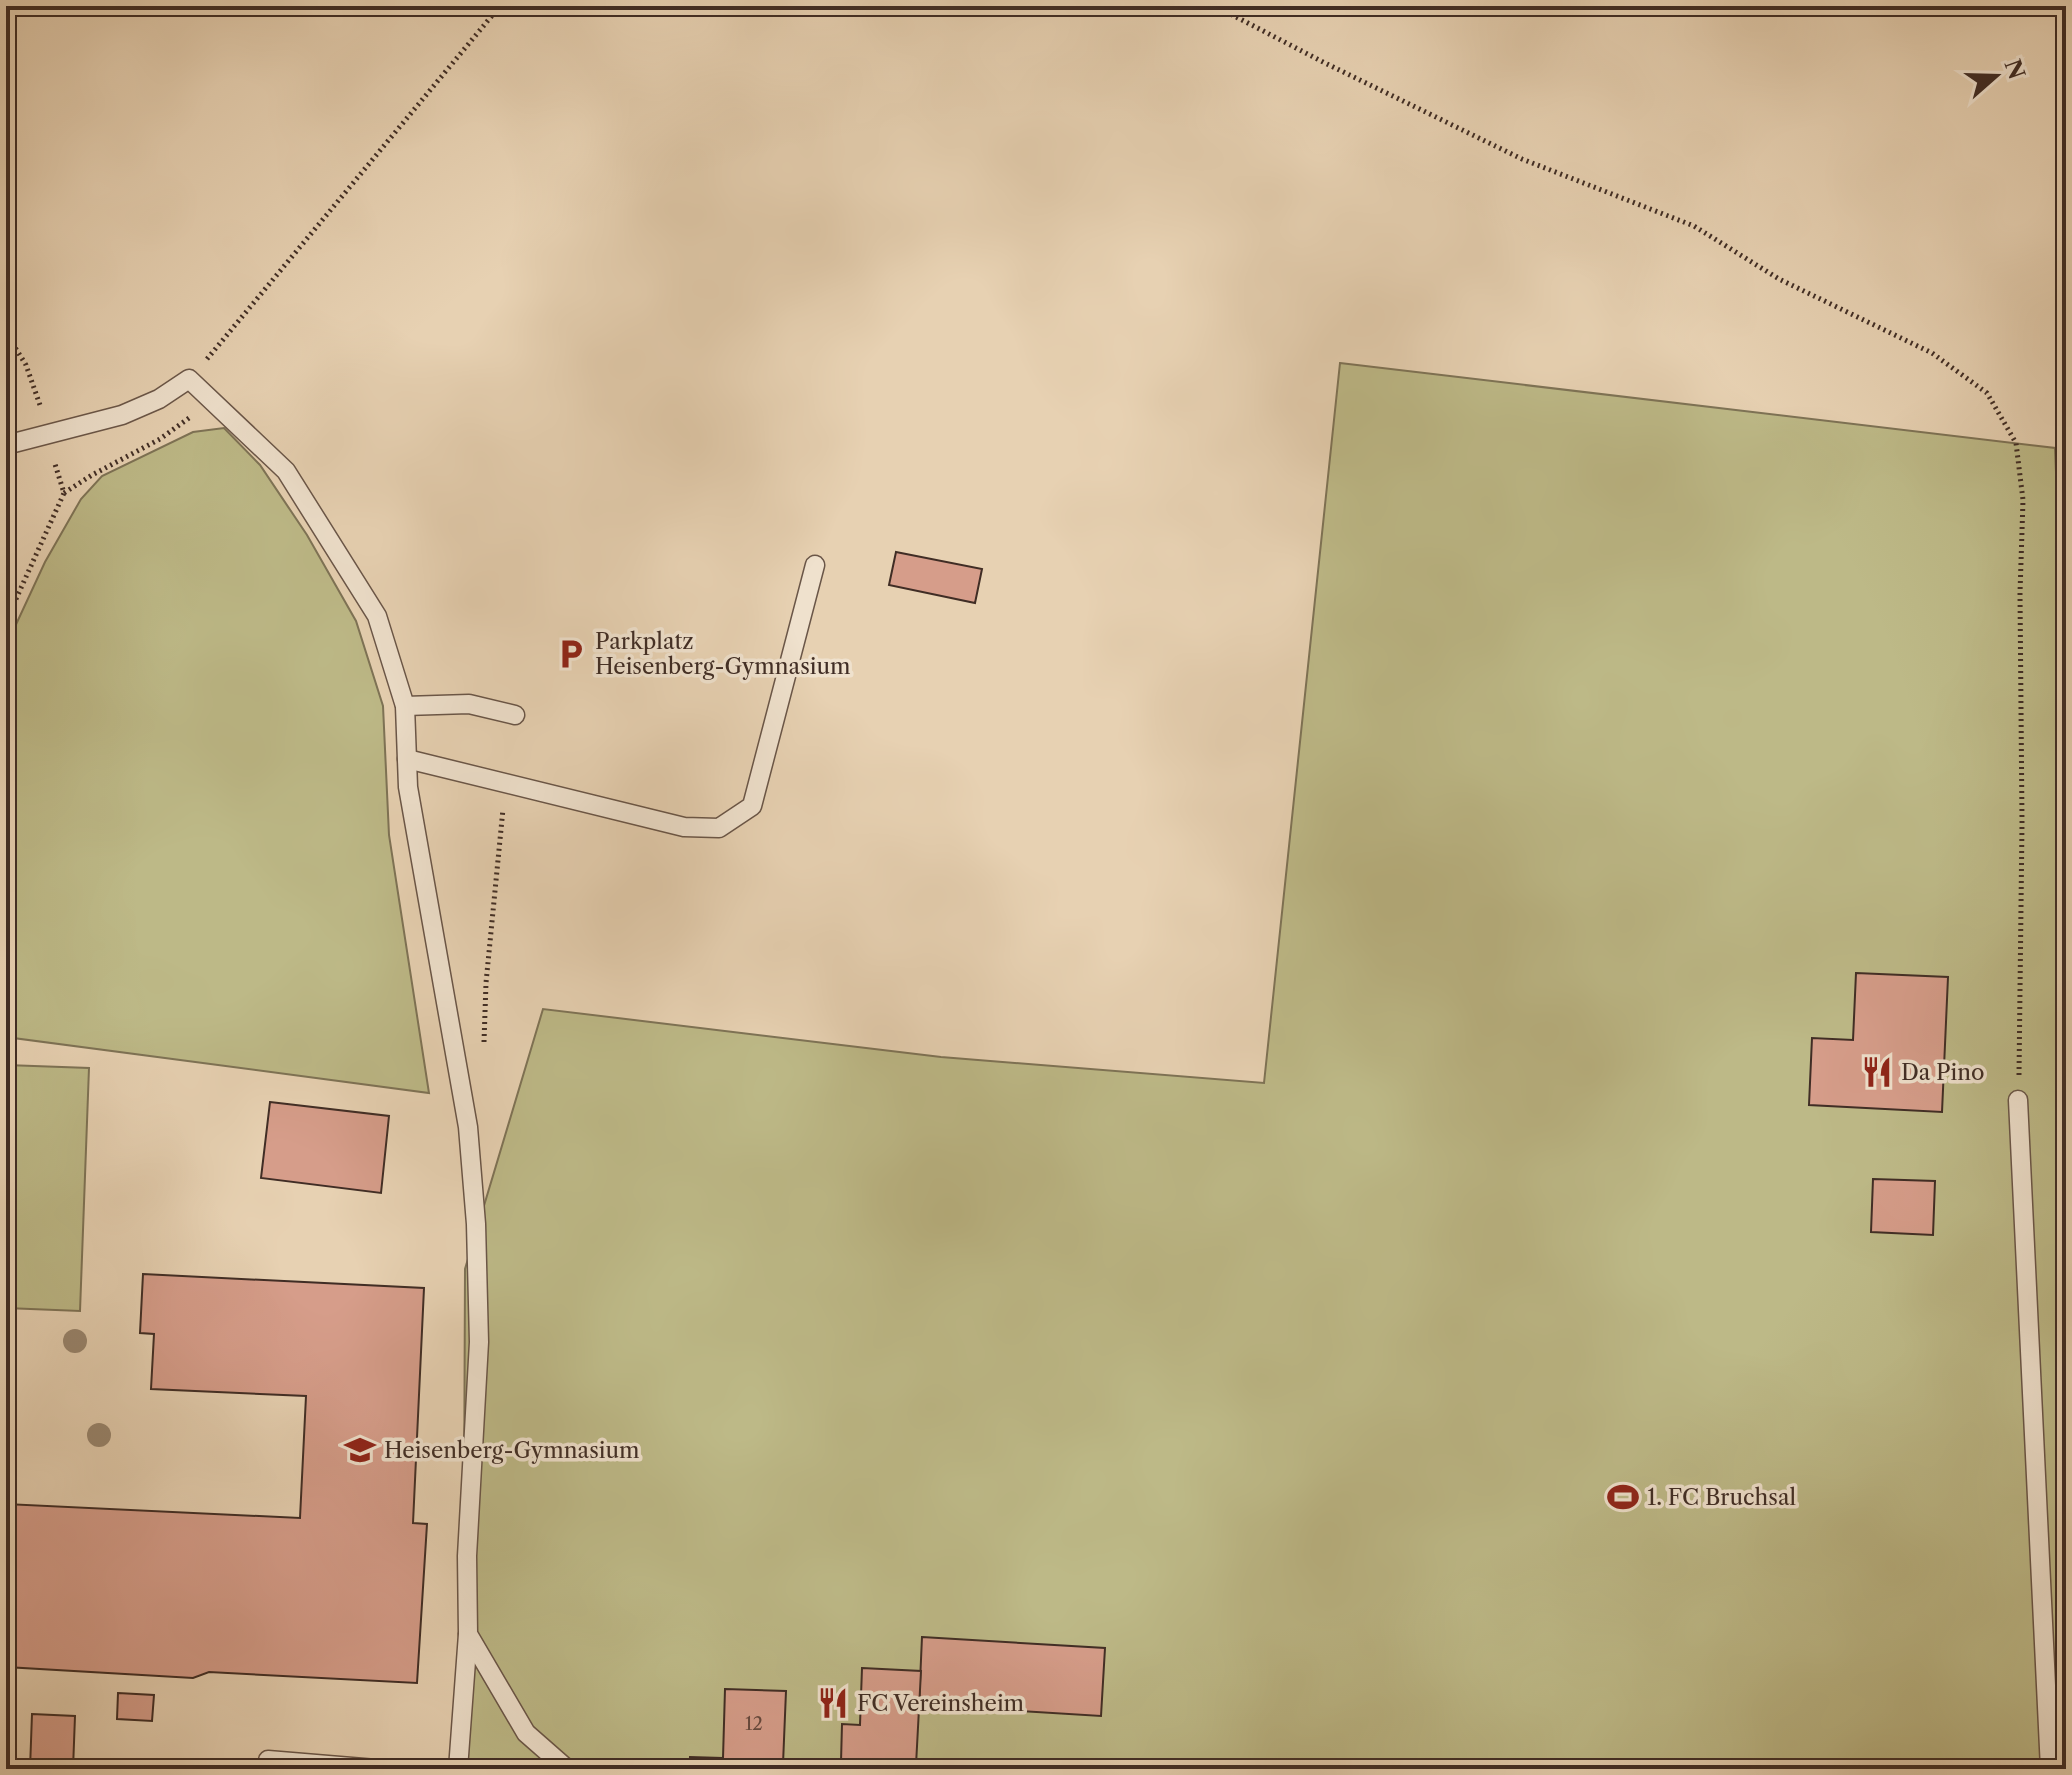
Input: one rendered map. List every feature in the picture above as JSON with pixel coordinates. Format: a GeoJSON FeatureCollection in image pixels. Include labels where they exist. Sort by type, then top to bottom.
{"type":"FeatureCollection","features":[{"type":"Feature","properties":{"kind":"lane"},"geometry":{"type":"LineString","coordinates":[[6,445],[122,415],[159,399],[189,379],[286,471],[377,616],[405,706],[408,787],[468,1127],[476,1224],[479,1342],[467,1556],[468,1634],[458,1769]]}},
{"type":"Feature","properties":{"kind":"lane"},"geometry":{"type":"LineString","coordinates":[[407,759],[684,827],[719,828],[752,806],[815,565]]}},
{"type":"Feature","properties":{"kind":"lane"},"geometry":{"type":"LineString","coordinates":[[405,706],[469,704],[515,715]]}},
{"type":"Feature","properties":{"kind":"lane"},"geometry":{"type":"LineString","coordinates":[[2018,1100],[2050,1769]]}},
{"type":"Feature","properties":{"kind":"lane"},"geometry":{"type":"LineString","coordinates":[[468,1634],[526,1733],[567,1769]]}},
{"type":"Feature","properties":{"kind":"lane"},"geometry":{"type":"LineString","coordinates":[[268,1760],[376,1769]]}},
{"type":"Feature","properties":{"kind":"path"},"geometry":{"type":"LineString","coordinates":[[6,621],[64,493],[189,421],[189,379],[500,6]]}},
{"type":"Feature","properties":{"kind":"path"},"geometry":{"type":"LineString","coordinates":[[1215,6],[1522,159],[1694,226],[1779,279],[1932,353],[1987,393],[2016,443],[2023,500],[2018,1100]]}},
{"type":"Feature","properties":{"kind":"path"},"geometry":{"type":"LineString","coordinates":[[6,333],[26,365],[39,400],[64,493]]}},
{"type":"Feature","properties":{"kind":"path"},"geometry":{"type":"LineString","coordinates":[[483,1050],[486,983],[505,785]]}},
{"type":"Feature","properties":{"kind":"shaded area"},"geometry":{"type":"Polygon","coordinates":[[[1340,363],[2055,448],[2066,715],[2066,1769],[463,1769],[465,1269],[543,1009],[941,1057],[1264,1083],[1340,363]]]}},
{"type":"Feature","properties":{"kind":"shaded area"},"geometry":{"type":"Polygon","coordinates":[[[224,428],[260,465],[307,535],[356,621],[383,706],[389,835],[429,1093],[6,1037],[6,646],[45,562],[81,499],[102,476],[193,432],[224,428]]]}},
{"type":"Feature","properties":{"kind":"shaded area"},"geometry":{"type":"Polygon","coordinates":[[[6,1065],[89,1068],[80,1311],[6,1308],[6,1065]]]}},
{"type":"Feature","properties":{"kind":"building"},"geometry":{"type":"Polygon","coordinates":[[[896,552],[982,569],[975,603],[889,585],[896,552]]]}},
{"type":"Feature","properties":{"kind":"building","name":"Da Pino"},"geometry":{"type":"Polygon","coordinates":[[[1856,973],[1948,977],[1942,1112],[1809,1105],[1812,1038],[1853,1040],[1856,973]]]}},
{"type":"Feature","properties":{"kind":"building"},"geometry":{"type":"Polygon","coordinates":[[[270,1102],[389,1116],[381,1193],[261,1178],[270,1102]]]}},
{"type":"Feature","properties":{"kind":"building"},"geometry":{"type":"Polygon","coordinates":[[[1873,1179],[1935,1181],[1933,1235],[1871,1232],[1873,1179]]]}},
{"type":"Feature","properties":{"kind":"building","name":"Heisenberg-Gymnasium"},"geometry":{"type":"Polygon","coordinates":[[[143,1274],[424,1288],[413,1523],[427,1524],[417,1683],[209,1672],[193,1678],[6,1667],[6,1504],[300,1518],[306,1396],[151,1389],[154,1334],[140,1333],[143,1274]]]}},
{"type":"Feature","properties":{"kind":"building"},"geometry":{"type":"Polygon","coordinates":[[[922,1637],[1105,1648],[1101,1716],[919,1705],[922,1637]]]}},
{"type":"Feature","properties":{"kind":"building"},"geometry":{"type":"Polygon","coordinates":[[[862,1668],[921,1671],[916,1765],[841,1762],[842,1724],[860,1725],[862,1668]]]}},
{"type":"Feature","properties":{"kind":"building"},"geometry":{"type":"Polygon","coordinates":[[[725,1689],[786,1691],[783,1764],[748,1762],[748,1769],[689,1769],[690,1757],[723,1758],[725,1689]]]}},
{"type":"Feature","properties":{"kind":"building"},"geometry":{"type":"Polygon","coordinates":[[[118,1693],[154,1695],[152,1721],[117,1719],[118,1693]]]}},
{"type":"Feature","properties":{"kind":"building"},"geometry":{"type":"Polygon","coordinates":[[[32,1714],[75,1716],[73,1769],[30,1769],[32,1714]]]}},
{"type":"Feature","properties":{"kind":"place","name":"Parkplatz Heisenberg-Gymnasium"},"geometry":{"type":"Point","coordinates":[571,654]}},
{"type":"Feature","properties":{"kind":"place","name":"Da Pino"},"geometry":{"type":"Point","coordinates":[1877,1072]}},
{"type":"Feature","properties":{"kind":"place","name":"Heisenberg-Gymnasium"},"geometry":{"type":"Point","coordinates":[360,1450]}},
{"type":"Feature","properties":{"kind":"place","name":"1. FC Bruchsal"},"geometry":{"type":"Point","coordinates":[1623,1497]}},
{"type":"Feature","properties":{"kind":"place","name":"FC Vereinsheim"},"geometry":{"type":"Point","coordinates":[833,1703]}}]}
